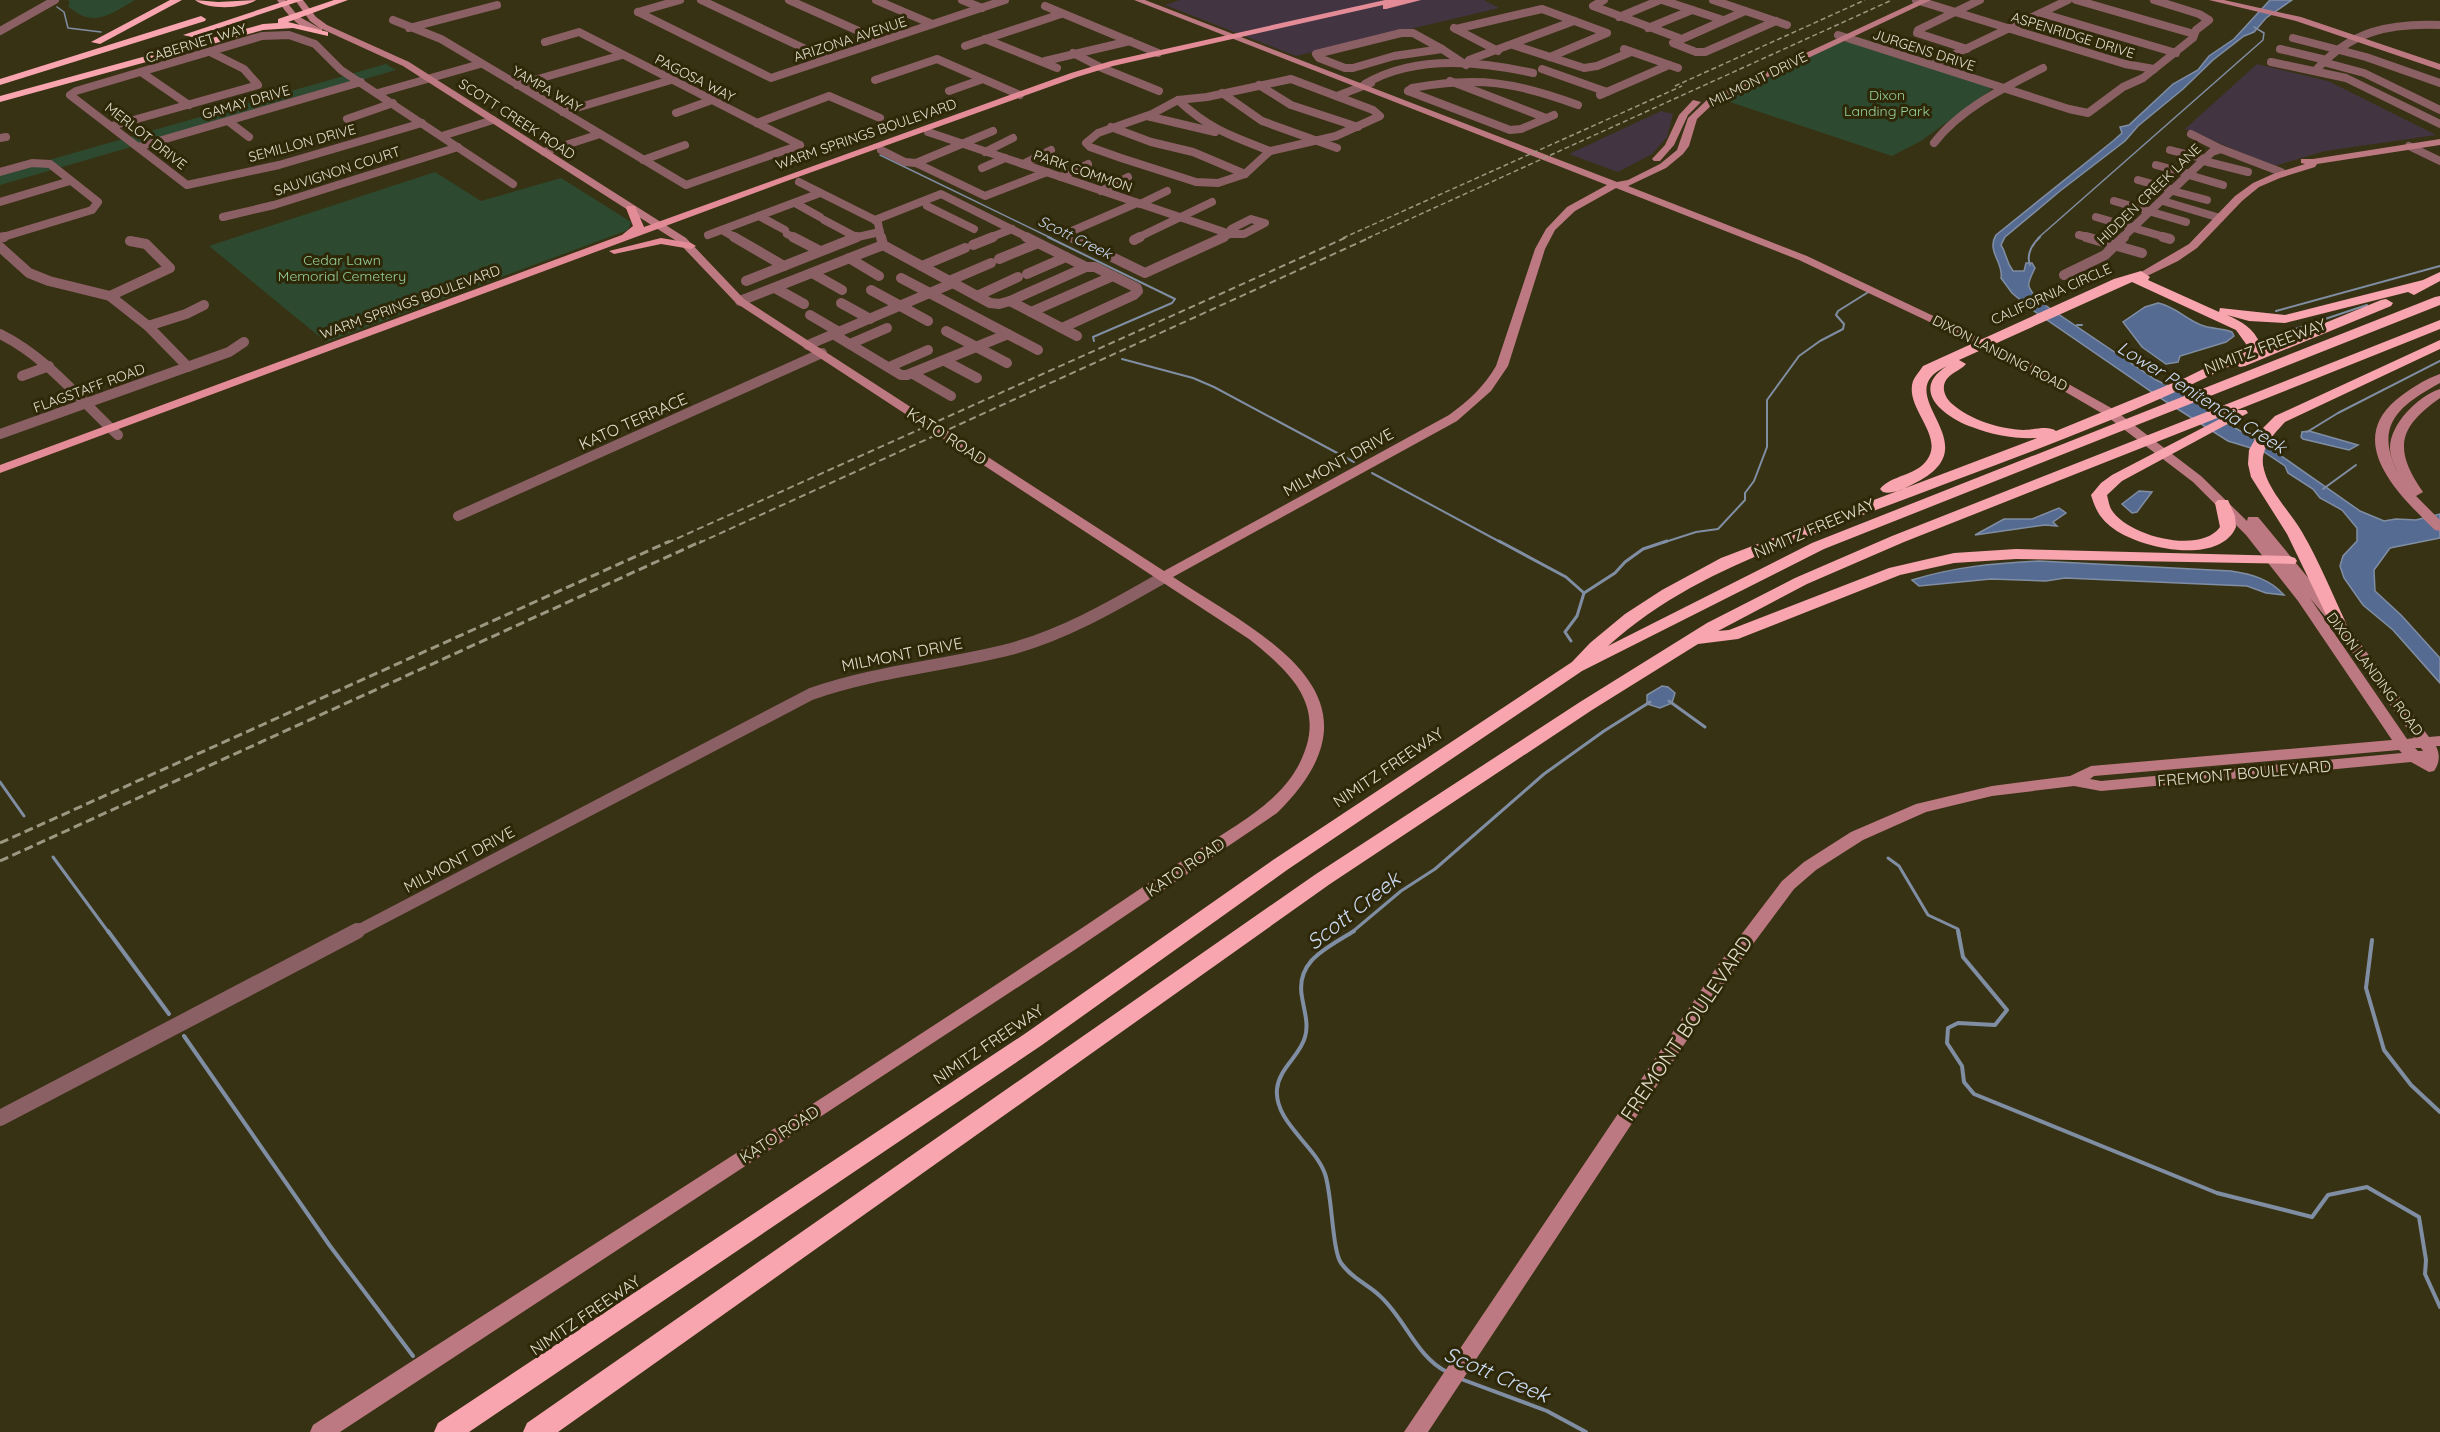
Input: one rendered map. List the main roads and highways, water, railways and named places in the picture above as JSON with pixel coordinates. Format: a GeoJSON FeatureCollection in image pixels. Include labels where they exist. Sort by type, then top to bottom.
{"type":"FeatureCollection","features":[{"type":"Feature","properties":{"kind":"highway"},"geometry":{"type":"LineString","coordinates":[[0,76],[103,39],[177,0]]}},
{"type":"Feature","properties":{"kind":"highway"},"geometry":{"type":"LineString","coordinates":[[200,0],[224,5],[251,0]]}},
{"type":"Feature","properties":{"kind":"highway"},"geometry":{"type":"LineString","coordinates":[[0,82],[291,0]]}},
{"type":"Feature","properties":{"kind":"highway"},"geometry":{"type":"LineString","coordinates":[[0,93],[268,5],[298,0]]}},
{"type":"Feature","properties":{"kind":"highway"},"geometry":{"type":"LineString","coordinates":[[0,99],[295,18],[340,1]]}},
{"type":"Feature","properties":{"kind":"highway"},"geometry":{"type":"LineString","coordinates":[[328,32],[321,16],[340,1]]}},
{"type":"Feature","properties":{"kind":"highway"},"geometry":{"type":"LineString","coordinates":[[240,33],[286,25],[328,32]]}},
{"type":"Feature","properties":{"kind":"highway"},"geometry":{"type":"LineString","coordinates":[[2138,277],[2229,313],[2268,320],[2300,316],[2424,284],[2440,276]]}},
{"type":"Feature","properties":{"kind":"highway"},"geometry":{"type":"LineString","coordinates":[[2138,277],[2228,320],[2250,336],[2253,344],[2250,351],[2190,381]]}},
{"type":"Feature","properties":{"kind":"highway","name":"CALIFORNIA CIRCLE"},"geometry":{"type":"LineString","coordinates":[[1994,343],[2070,309],[2119,282],[2138,277]]}},
{"type":"Feature","properties":{"kind":"highway"},"geometry":{"type":"LineString","coordinates":[[1823,523],[1843,518],[2190,381],[2288,345],[2376,308],[2424,284]]}},
{"type":"Feature","properties":{"kind":"highway","name":"NIMITZ FREEWAY"},"geometry":{"type":"LineString","coordinates":[[447,1432],[1034,1039],[1280,865],[1576,667],[1818,546],[2440,300]]}},
{"type":"Feature","properties":{"kind":"highway"},"geometry":{"type":"LineString","coordinates":[[536,1432],[1323,879],[1586,706],[1692,640],[1756,604],[1849,560],[2184,425],[2236,410],[2368,352],[2440,324]]}},
{"type":"Feature","properties":{"kind":"highway"},"geometry":{"type":"LineString","coordinates":[[1994,343],[1944,371],[1938,379],[1935,389],[1940,400],[1959,416],[1990,429],[2027,434],[2054,431],[2100,417]]}},
{"type":"Feature","properties":{"kind":"highway"},"geometry":{"type":"LineString","coordinates":[[1576,667],[1601,640],[1707,571],[1823,523],[1919,474],[1933,463],[1939,452],[1939,446],[1918,393],[1919,379],[1935,365],[1994,343]]}},
{"type":"Feature","properties":{"kind":"highway"},"geometry":{"type":"LineString","coordinates":[[2338,622],[2293,531],[2264,491],[2257,473],[2259,442],[2280,419],[2440,344]]}},
{"type":"Feature","properties":{"kind":"highway"},"geometry":{"type":"LineString","coordinates":[[2223,503],[2229,523],[2225,534],[2214,542],[2196,546],[2173,545],[2138,536],[2110,519],[2101,507],[2099,495],[2106,486],[2200,435],[2236,410]]}},
{"type":"Feature","properties":{"kind":"highway"},"geometry":{"type":"LineString","coordinates":[[1692,640],[1732,634],[1888,573],[1954,558],[2026,555],[2282,561]]}},
{"type":"Feature","properties":{"kind":"main road","name":"SCOTT CREEK ROAD"},"geometry":{"type":"LineString","coordinates":[[281,0],[295,18],[386,53],[429,78],[663,228]]}},
{"type":"Feature","properties":{"kind":"main road","name":"SCOTT CREEK ROAD"},"geometry":{"type":"LineString","coordinates":[[298,0],[328,32]]}},
{"type":"Feature","properties":{"kind":"main road","name":"DIXON LANDING ROAD"},"geometry":{"type":"LineString","coordinates":[[1138,0],[1237,38],[1367,83],[1383,94],[1617,182],[1803,258],[1994,343]]}},
{"type":"Feature","properties":{"kind":"main road"},"geometry":{"type":"LineString","coordinates":[[1102,68],[1116,67],[1396,0]]}},
{"type":"Feature","properties":{"kind":"main road"},"geometry":{"type":"LineString","coordinates":[[971,113],[1074,75],[1158,54],[1418,0]]}},
{"type":"Feature","properties":{"kind":"main road"},"geometry":{"type":"LineString","coordinates":[[2213,0],[2320,23],[2440,67]]}},
{"type":"Feature","properties":{"kind":"main road"},"geometry":{"type":"LineString","coordinates":[[2223,0],[2247,7]]}},
{"type":"Feature","properties":{"kind":"main road","name":"MILMONT DRIVE"},"geometry":{"type":"LineString","coordinates":[[1164,577],[1453,418],[1472,404],[1495,379],[1502,366],[1540,249],[1550,229],[1571,209],[1662,156],[1673,144],[1681,117],[1687,108],[1703,97],[1922,1]]}},
{"type":"Feature","properties":{"kind":"main road","name":"MILMONT DRIVE"},"geometry":{"type":"LineString","coordinates":[[1617,182],[1630,183],[1663,166],[1680,153],[1693,118],[1712,100],[1842,36]]}},
{"type":"Feature","properties":{"kind":"main road","name":"WARM SPRINGS BOULEVARD"},"geometry":{"type":"LineString","coordinates":[[0,469],[114,431],[608,253],[663,228],[852,154],[971,113]]}},
{"type":"Feature","properties":{"kind":"main road","name":"WARM SPRINGS BOULEVARD"},"geometry":{"type":"LineString","coordinates":[[0,479],[114,431],[616,241],[663,228],[799,182],[962,120],[971,113]]}},
{"type":"Feature","properties":{"kind":"main road"},"geometry":{"type":"LineString","coordinates":[[852,154],[864,153],[908,136],[928,132],[929,129],[960,115]]}},
{"type":"Feature","properties":{"kind":"main road","name":"CALIFORNIA CIRCLE"},"geometry":{"type":"LineString","coordinates":[[2138,277],[2181,254],[2247,191],[2281,172],[2298,170],[2312,165],[2313,162],[2440,142]]}},
{"type":"Feature","properties":{"kind":"main road"},"geometry":{"type":"LineString","coordinates":[[799,182],[795,178],[838,160]]}},
{"type":"Feature","properties":{"kind":"main road","name":"DIXON LANDING ROAD"},"geometry":{"type":"LineString","coordinates":[[1630,183],[1839,263],[2081,390],[2204,478],[2270,538],[2282,561],[2303,598],[2403,744],[2414,757],[2429,767],[2435,748],[2338,622],[2282,561],[2223,503],[2204,478]]}},
{"type":"Feature","properties":{"kind":"main road"},"geometry":{"type":"LineString","coordinates":[[616,241],[639,227],[631,208]]}},
{"type":"Feature","properties":{"kind":"main road","name":"KATO ROAD"},"geometry":{"type":"LineString","coordinates":[[321,1432],[1070,944],[1271,809],[1290,792],[1304,772],[1319,728],[1316,707],[1307,686],[1293,669],[1261,641],[740,301],[723,287],[691,246],[663,228]]}},
{"type":"Feature","properties":{"kind":"main road"},"geometry":{"type":"LineString","coordinates":[[608,253],[661,241],[691,246]]}},
{"type":"Feature","properties":{"kind":"main road"},"geometry":{"type":"LineString","coordinates":[[2440,378],[2397,405],[2385,423],[2381,436],[2382,451],[2399,485],[2440,515]]}},
{"type":"Feature","properties":{"kind":"main road"},"geometry":{"type":"LineString","coordinates":[[2440,393],[2408,416],[2400,427],[2397,439],[2402,468],[2421,503],[2440,527]]}},
{"type":"Feature","properties":{"kind":"main road","name":"FREMONT BOULEVARD"},"geometry":{"type":"LineString","coordinates":[[2074,781],[2091,771],[2403,744],[2435,748]]}},
{"type":"Feature","properties":{"kind":"main road","name":"FREMONT BOULEVARD"},"geometry":{"type":"LineString","coordinates":[[1415,1432],[1724,970],[1788,885],[1809,866],[1857,836],[1910,812],[1992,791],[2074,781],[2101,786],[2414,757]]}},
{"type":"Feature","properties":{"kind":"water"},"geometry":{"type":"Polygon","coordinates":[[[2270,0],[2292,0],[2266,18],[2254,32],[2244,36],[2213,60],[2183,89],[2138,126],[2125,141],[2005,237],[2001,245],[2013,271],[2024,271],[2026,263],[2032,263],[2035,268],[2030,278],[2029,288],[2039,301],[2156,380],[2192,397],[2219,419],[2267,446],[2360,511],[2384,521],[2416,520],[2440,514],[2440,538],[2390,548],[2374,570],[2375,591],[2401,615],[2440,658],[2440,683],[2393,630],[2363,605],[2344,578],[2340,566],[2343,556],[2357,541],[2357,528],[2342,510],[2320,498],[2313,489],[2288,473],[2285,466],[2264,452],[2228,441],[2165,401],[2031,309],[2012,293],[2001,278],[2000,267],[1994,252],[1993,241],[1996,235],[2113,141],[2122,133],[2120,127],[2129,125],[2173,84],[2198,70],[2209,56],[2234,39],[2270,0]]]}},
{"type":"Feature","properties":{"kind":"water"},"geometry":{"type":"Polygon","coordinates":[[[2158,303],[2171,307],[2207,327],[2232,332],[2234,336],[2226,342],[2180,356],[2178,362],[2166,364],[2142,347],[2123,322],[2145,307],[2158,303]]]}},
{"type":"Feature","properties":{"kind":"water"},"geometry":{"type":"Polygon","coordinates":[[[2309,431],[2358,445],[2349,450],[2301,437],[2302,432],[2309,431]]]}},
{"type":"Feature","properties":{"kind":"water"},"geometry":{"type":"Polygon","coordinates":[[[2139,491],[2152,492],[2137,512],[2132,513],[2122,504],[2139,491]]]}},
{"type":"Feature","properties":{"kind":"water"},"geometry":{"type":"Polygon","coordinates":[[[2059,508],[2066,513],[2053,522],[2057,526],[2045,525],[1975,535],[2004,519],[2032,519],[2059,508]]]}},
{"type":"Feature","properties":{"kind":"water"},"geometry":{"type":"Polygon","coordinates":[[[2039,561],[2231,571],[2260,578],[2279,589],[2284,595],[2266,593],[2247,586],[2065,578],[2046,581],[1991,579],[1919,586],[1912,580],[1974,566],[2039,561]]]}},
{"type":"Feature","properties":{"kind":"water"},"geometry":{"type":"Polygon","coordinates":[[[1662,686],[1668,687],[1675,693],[1672,703],[1660,708],[1647,704],[1647,695],[1662,686]]]}},
{"type":"Feature","properties":{"kind":"waterway"},"geometry":{"type":"LineString","coordinates":[[57,7],[64,12],[68,28],[101,32]]}},
{"type":"Feature","properties":{"kind":"waterway","name":"Lower Penitencia Creek"},"geometry":{"type":"LineString","coordinates":[[2038,238],[2263,40],[2264,33],[2254,27]]}},
{"type":"Feature","properties":{"kind":"waterway","name":"Scott Creek"},"geometry":{"type":"LineString","coordinates":[[880,155],[1051,238]]}},
{"type":"Feature","properties":{"kind":"waterway","name":"Scott Creek"},"geometry":{"type":"LineString","coordinates":[[1048,237],[1175,299],[1172,303],[1093,337],[1094,341]]}},
{"type":"Feature","properties":{"kind":"waterway","name":"Lower Penitencia Creek"},"geometry":{"type":"LineString","coordinates":[[2030,265],[2030,250],[2040,237]]}},
{"type":"Feature","properties":{"kind":"waterway"},"geometry":{"type":"LineString","coordinates":[[2276,311],[2440,266]]}},
{"type":"Feature","properties":{"kind":"waterway"},"geometry":{"type":"LineString","coordinates":[[1662,543],[1696,532],[1718,529],[1745,500],[1745,493],[1754,481],[1767,447],[1767,400],[1799,356],[1820,341],[1843,329],[1844,324],[1836,315],[1838,311],[1870,291]]}},
{"type":"Feature","properties":{"kind":"waterway"},"geometry":{"type":"LineString","coordinates":[[2274,336],[2367,305]]}},
{"type":"Feature","properties":{"kind":"waterway"},"geometry":{"type":"LineString","coordinates":[[2077,325],[2082,325]]}},
{"type":"Feature","properties":{"kind":"waterway","name":"Scott Creek"},"geometry":{"type":"LineString","coordinates":[[1122,359],[1193,378],[1214,387],[1354,462]]}},
{"type":"Feature","properties":{"kind":"waterway"},"geometry":{"type":"LineString","coordinates":[[2307,432],[2338,413],[2440,361]]}},
{"type":"Feature","properties":{"kind":"waterway"},"geometry":{"type":"LineString","coordinates":[[2323,489],[2356,465]]}},
{"type":"Feature","properties":{"kind":"waterway","name":"Scott Creek"},"geometry":{"type":"LineString","coordinates":[[1372,473],[1502,543]]}},
{"type":"Feature","properties":{"kind":"waterway","name":"Scott Creek"},"geometry":{"type":"LineString","coordinates":[[1499,541],[1566,577],[1584,593]]}},
{"type":"Feature","properties":{"kind":"waterway"},"geometry":{"type":"LineString","coordinates":[[1584,593],[1615,573],[1625,562],[1643,549],[1667,541]]}},
{"type":"Feature","properties":{"kind":"waterway","name":"Scott Creek"},"geometry":{"type":"LineString","coordinates":[[1571,641],[1565,632],[1577,616],[1584,593]]}},
{"type":"Feature","properties":{"kind":"waterway"},"geometry":{"type":"LineString","coordinates":[[1669,701],[1705,727]]}},
{"type":"Feature","properties":{"kind":"waterway","name":"Scott Creek"},"geometry":{"type":"LineString","coordinates":[[1352,932],[1401,891],[1435,869],[1544,774],[1604,731],[1650,702]]}},
{"type":"Feature","properties":{"kind":"waterway"},"geometry":{"type":"LineString","coordinates":[[0,782],[24,816]]}},
{"type":"Feature","properties":{"kind":"waterway"},"geometry":{"type":"LineString","coordinates":[[53,857],[109,933]]}},
{"type":"Feature","properties":{"kind":"waterway"},"geometry":{"type":"LineString","coordinates":[[1888,858],[1899,866],[1928,915],[1958,929],[1959,933]]}},
{"type":"Feature","properties":{"kind":"waterway"},"geometry":{"type":"LineString","coordinates":[[108,931],[169,1014]]}},
{"type":"Feature","properties":{"kind":"waterway"},"geometry":{"type":"LineString","coordinates":[[1958,931],[1963,957],[2007,1010],[1995,1025],[1958,1023],[1948,1028],[1947,1043],[1962,1066],[1964,1082],[1974,1094],[2217,1193],[2312,1217],[2328,1195],[2367,1187],[2419,1217],[2426,1260],[2425,1274],[2440,1307]]}},
{"type":"Feature","properties":{"kind":"waterway","name":"Scott Creek"},"geometry":{"type":"LineString","coordinates":[[1352,932],[1316,956],[1304,973],[1301,984],[1306,1032],[1299,1050],[1285,1068],[1279,1082],[1278,1101],[1288,1123],[1313,1153],[1325,1174],[1336,1246],[1341,1263],[1351,1274],[1382,1298],[1420,1348],[1447,1372]]}},
{"type":"Feature","properties":{"kind":"waterway"},"geometry":{"type":"LineString","coordinates":[[2372,940],[2366,988],[2384,1050],[2411,1085],[2440,1112]]}},
{"type":"Feature","properties":{"kind":"waterway"},"geometry":{"type":"LineString","coordinates":[[184,1036],[330,1246],[413,1356]]}},
{"type":"Feature","properties":{"kind":"waterway","name":"Scott Creek"},"geometry":{"type":"LineString","coordinates":[[1461,1379],[1547,1411],[1586,1432]]}},
{"type":"Feature","properties":{"kind":"railway"},"geometry":{"type":"LineString","coordinates":[[1675,86],[1865,0]]}},
{"type":"Feature","properties":{"kind":"railway"},"geometry":{"type":"LineString","coordinates":[[1368,238],[1892,0]]}},
{"type":"Feature","properties":{"kind":"railway"},"geometry":{"type":"LineString","coordinates":[[1343,238],[1682,86]]}},
{"type":"Feature","properties":{"kind":"railway"},"geometry":{"type":"LineString","coordinates":[[667,543],[1347,237]]}},
{"type":"Feature","properties":{"kind":"railway"},"geometry":{"type":"LineString","coordinates":[[699,543],[1371,237]]}},
{"type":"Feature","properties":{"kind":"railway"},"geometry":{"type":"LineString","coordinates":[[0,843],[670,541]]}},
{"type":"Feature","properties":{"kind":"railway"},"geometry":{"type":"LineString","coordinates":[[0,861],[702,541]]}},
{"type":"Feature","properties":{"kind":"park label","name":"Dixon Landing Park"},"geometry":{"type":"Point","coordinates":[1887,104]}},
{"type":"Feature","properties":{"kind":"park label","name":"Cedar Lawn Memorial Cemetery"},"geometry":{"type":"Point","coordinates":[342,268]}}]}
